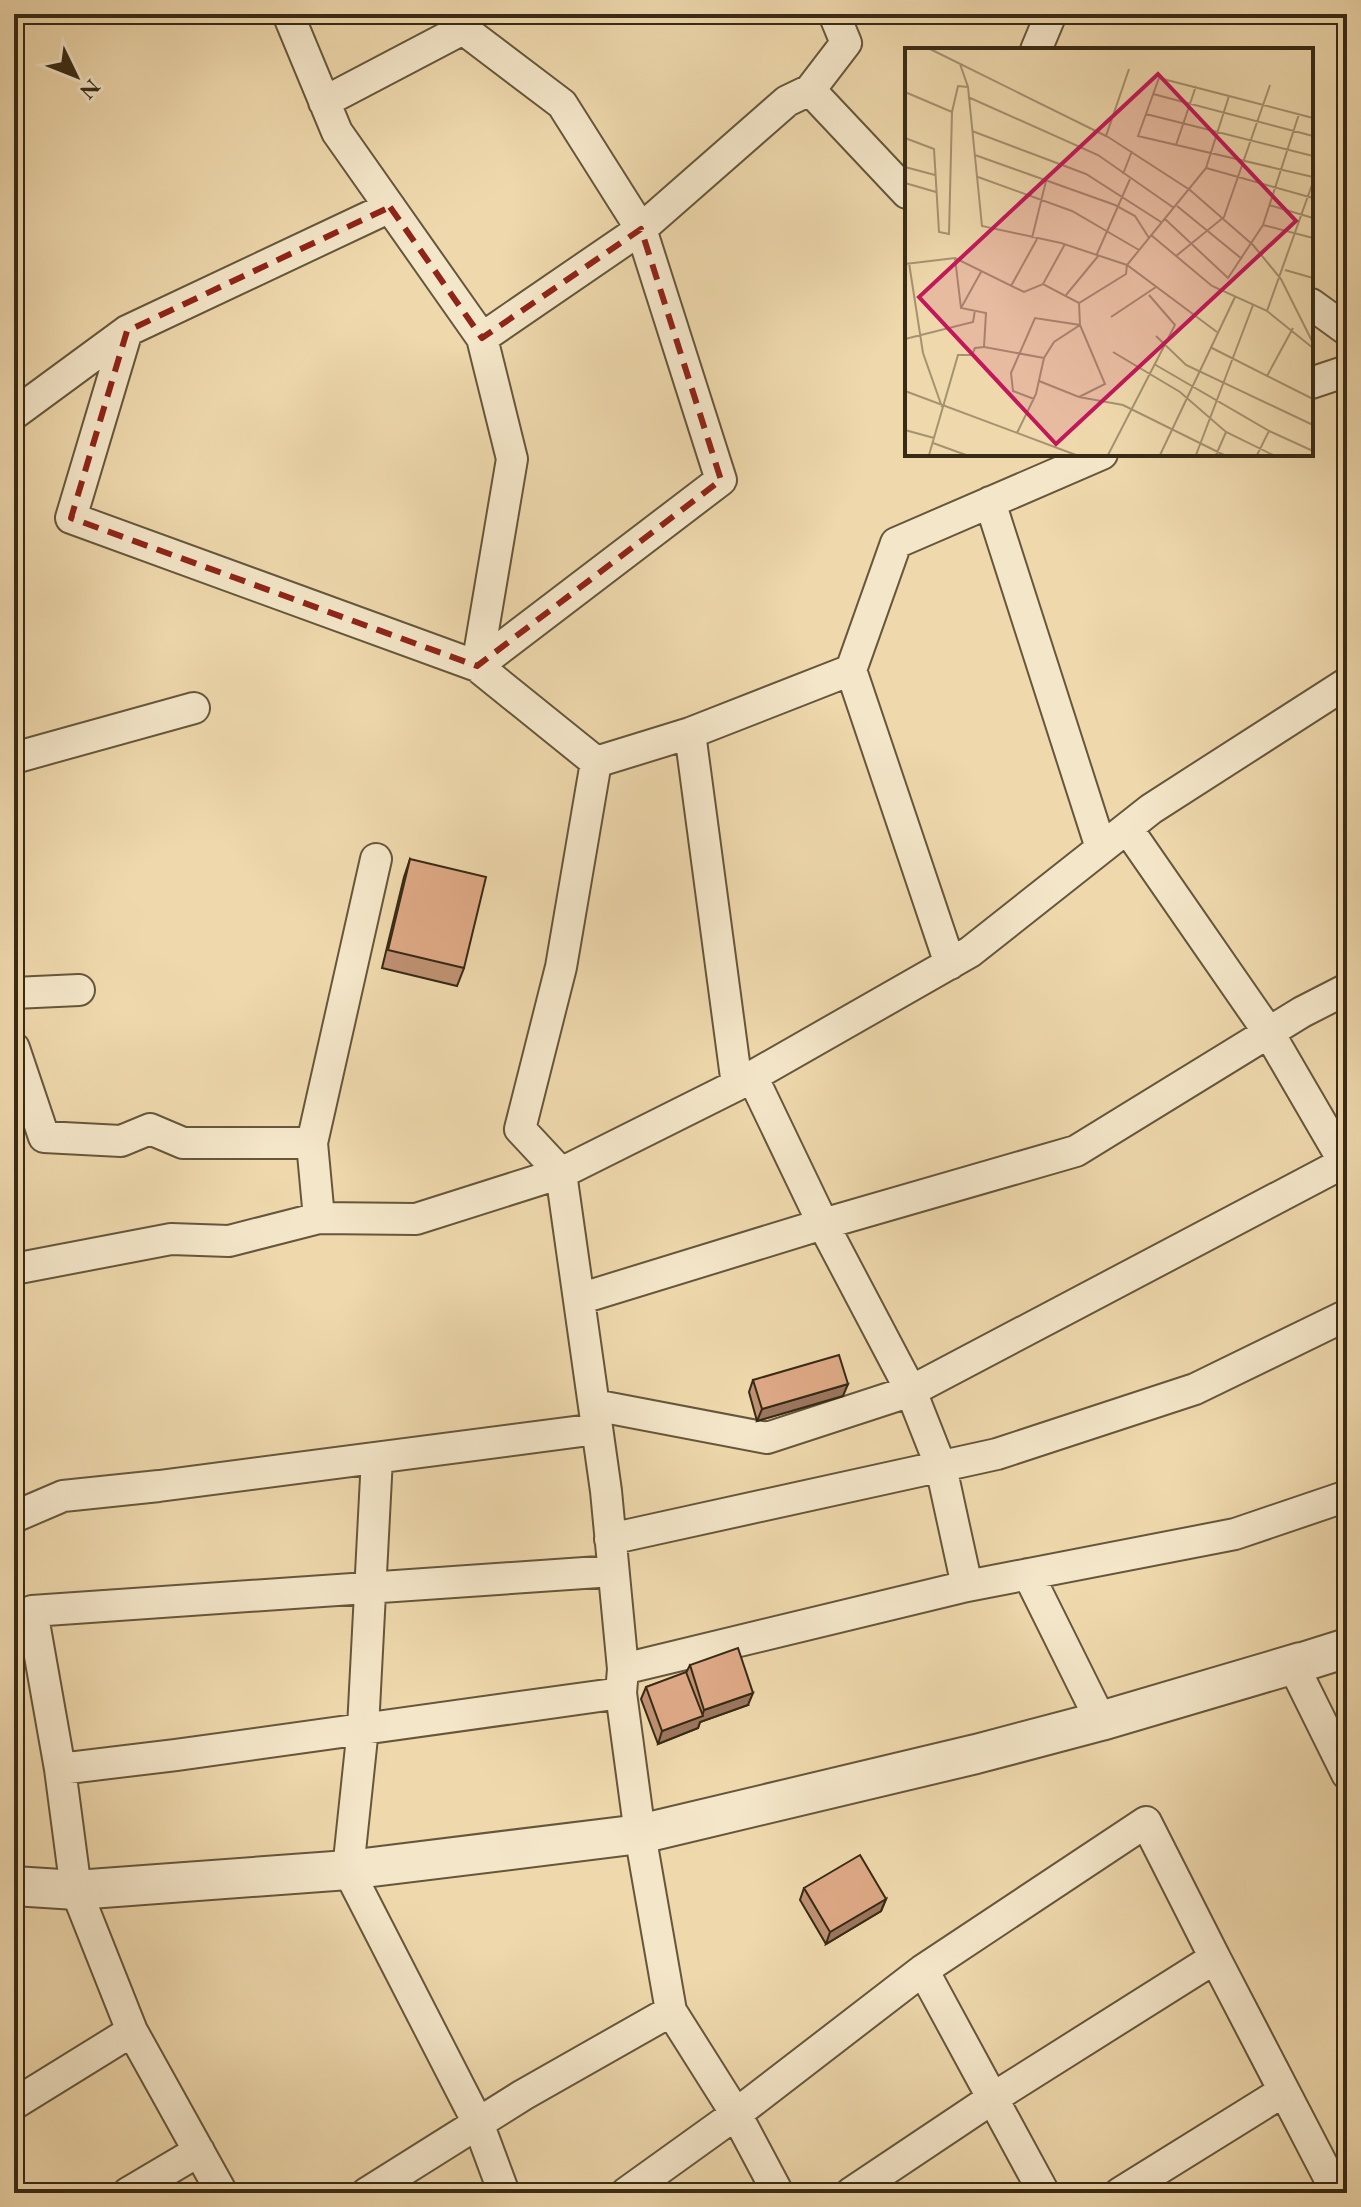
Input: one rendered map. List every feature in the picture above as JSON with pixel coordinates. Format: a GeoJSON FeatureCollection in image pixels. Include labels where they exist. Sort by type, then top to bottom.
{"type":"FeatureCollection","features":[{"type":"Feature","properties":{"kind":"street"},"geometry":{"type":"LineString","coordinates":[[288,14],[337,132],[482,338],[512,459],[477,666]]}},
{"type":"Feature","properties":{"kind":"street"},"geometry":{"type":"LineString","coordinates":[[482,338],[641,229],[787,101],[810,90],[846,43],[834,14]]}},
{"type":"Feature","properties":{"kind":"street"},"geometry":{"type":"LineString","coordinates":[[1037,48],[1051,14]]}},
{"type":"Feature","properties":{"kind":"street"},"geometry":{"type":"LineString","coordinates":[[324,102],[463,29],[562,104],[641,229],[721,480],[477,666]]}},
{"type":"Feature","properties":{"kind":"street"},"geometry":{"type":"LineString","coordinates":[[810,90],[905,191]]}},
{"type":"Feature","properties":{"kind":"street"},"geometry":{"type":"LineString","coordinates":[[14,414],[127,331],[390,207]]}},
{"type":"Feature","properties":{"kind":"street"},"geometry":{"type":"LineString","coordinates":[[1313,305],[1347,330]]}},
{"type":"Feature","properties":{"kind":"street"},"geometry":{"type":"LineString","coordinates":[[127,331],[71,518],[477,666],[596,762]]}},
{"type":"Feature","properties":{"kind":"street"},"geometry":{"type":"LineString","coordinates":[[1313,382],[1347,371]]}},
{"type":"Feature","properties":{"kind":"street"},"geometry":{"type":"LineString","coordinates":[[950,964],[851,670],[896,543],[1097,456]]}},
{"type":"Feature","properties":{"kind":"street"},"geometry":{"type":"LineString","coordinates":[[990,502],[1101,848]]}},
{"type":"Feature","properties":{"kind":"street"},"geometry":{"type":"LineString","coordinates":[[596,762],[690,733],[851,670]]}},
{"type":"Feature","properties":{"kind":"street"},"geometry":{"type":"LineString","coordinates":[[14,1269],[171,1239],[229,1241],[319,1218],[416,1219],[561,1173],[745,1081],[970,952],[1151,809],[1347,683]]}},
{"type":"Feature","properties":{"kind":"street"},"geometry":{"type":"LineString","coordinates":[[14,758],[194,708]]}},
{"type":"Feature","properties":{"kind":"street"},"geometry":{"type":"LineString","coordinates":[[690,733],[745,1081],[911,1391],[941,1467],[967,1586]]}},
{"type":"Feature","properties":{"kind":"street"},"geometry":{"type":"LineString","coordinates":[[596,762],[561,967],[520,1129],[561,1173],[610,1539],[622,1681],[640,1834],[671,2011],[736,2114],[778,2193]]}},
{"type":"Feature","properties":{"kind":"street"},"geometry":{"type":"LineString","coordinates":[[14,1517],[63,1496],[377,1458],[595,1417],[767,1438],[911,1391],[1346,1162],[1269,1033],[1127,828]]}},
{"type":"Feature","properties":{"kind":"street"},"geometry":{"type":"LineString","coordinates":[[319,1218],[312,1143],[376,859]]}},
{"type":"Feature","properties":{"kind":"street"},"geometry":{"type":"LineString","coordinates":[[579,1299],[1076,1151],[1347,989]]}},
{"type":"Feature","properties":{"kind":"street"},"geometry":{"type":"LineString","coordinates":[[14,993],[79,990]]}},
{"type":"Feature","properties":{"kind":"street"},"geometry":{"type":"LineString","coordinates":[[14,1048],[44,1137],[121,1141],[150,1129],[183,1143],[312,1143]]}},
{"type":"Feature","properties":{"kind":"street"},"geometry":{"type":"LineString","coordinates":[[610,1539],[997,1454],[1195,1389],[1347,1315]]}},
{"type":"Feature","properties":{"kind":"street"},"geometry":{"type":"LineString","coordinates":[[377,1458],[363,1728],[348,1870],[478,2123],[504,2193]]}},
{"type":"Feature","properties":{"kind":"street"},"geometry":{"type":"LineString","coordinates":[[60,1769],[363,1728],[622,1681],[967,1586],[1235,1534],[1347,1496]]}},
{"type":"Feature","properties":{"kind":"street"},"geometry":{"type":"LineString","coordinates":[[222,2193],[132,2031],[76,1890],[60,1769],[32,1611],[613,1571]]}},
{"type":"Feature","properties":{"kind":"street"},"geometry":{"type":"LineString","coordinates":[[1028,1574],[1101,1721]]}},
{"type":"Feature","properties":{"kind":"street"},"geometry":{"type":"LineString","coordinates":[[14,1886],[76,1890],[348,1870],[640,1834],[976,1754],[1101,1721],[1347,1648]]}},
{"type":"Feature","properties":{"kind":"street"},"geometry":{"type":"LineString","coordinates":[[1297,1664],[1347,1774]]}},
{"type":"Feature","properties":{"kind":"street"},"geometry":{"type":"LineString","coordinates":[[626,2193],[736,2114],[923,1970],[1146,1822],[1336,2191],[1334,2193]]}},
{"type":"Feature","properties":{"kind":"street"},"geometry":{"type":"LineString","coordinates":[[851,2193],[993,2098],[1215,1958]]}},
{"type":"Feature","properties":{"kind":"street"},"geometry":{"type":"LineString","coordinates":[[923,1970],[1044,2193]]}},
{"type":"Feature","properties":{"kind":"street"},"geometry":{"type":"LineString","coordinates":[[367,2193],[523,2095],[671,2011]]}},
{"type":"Feature","properties":{"kind":"street"},"geometry":{"type":"LineString","coordinates":[[14,2104],[132,2031]]}},
{"type":"Feature","properties":{"kind":"street"},"geometry":{"type":"LineString","coordinates":[[1120,2193],[1284,2091]]}},
{"type":"Feature","properties":{"kind":"street"},"geometry":{"type":"LineString","coordinates":[[128,2193],[199,2151]]}},
{"type":"Feature","properties":{"kind":"highlighted area"},"geometry":{"type":"Polygon","coordinates":[[[390,207],[482,338],[641,229],[721,480],[477,666],[71,518],[127,331],[390,207]]]}},
{"type":"Feature","properties":{"kind":"building"},"geometry":{"type":"Polygon","coordinates":[[[410,859],[486,877],[464,968],[388,950],[410,859]]]}},
{"type":"Feature","properties":{"kind":"building"},"geometry":{"type":"Polygon","coordinates":[[[839,1355],[848,1384],[762,1409],[753,1380],[839,1355]]]}},
{"type":"Feature","properties":{"kind":"building"},"geometry":{"type":"Polygon","coordinates":[[[738,1648],[753,1693],[704,1710],[690,1665],[738,1648]]]}},
{"type":"Feature","properties":{"kind":"building"},"geometry":{"type":"Polygon","coordinates":[[[686,1672],[703,1716],[662,1731],[646,1687],[686,1672]]]}},
{"type":"Feature","properties":{"kind":"building"},"geometry":{"type":"Polygon","coordinates":[[[860,1855],[886,1899],[830,1932],[804,1888],[860,1855]]]}}]}
